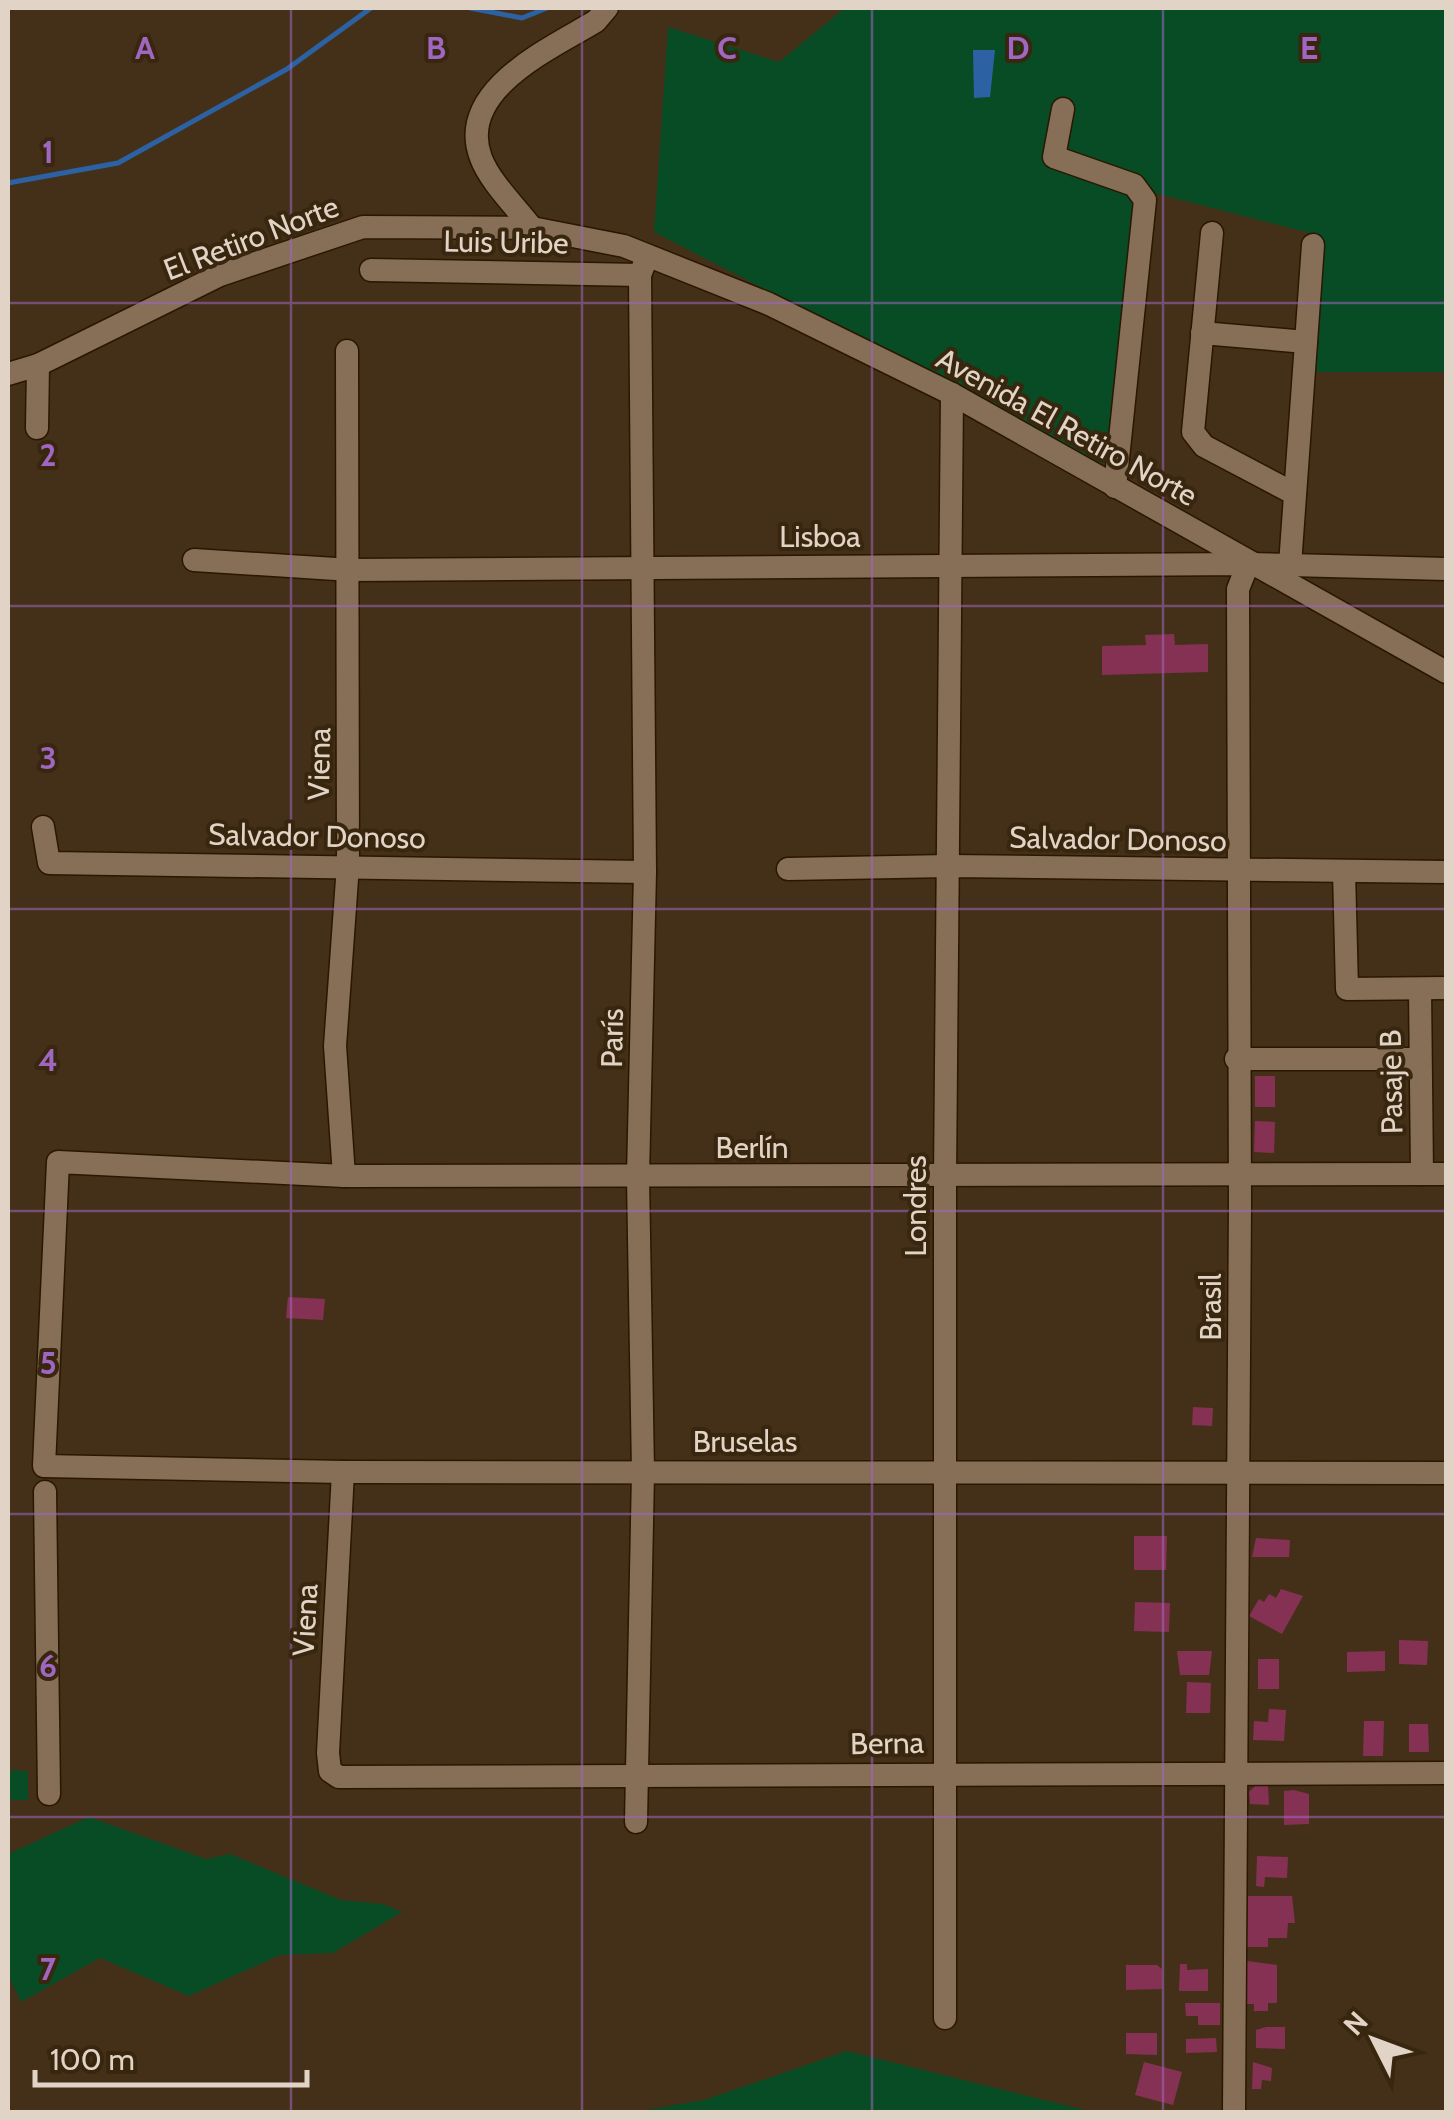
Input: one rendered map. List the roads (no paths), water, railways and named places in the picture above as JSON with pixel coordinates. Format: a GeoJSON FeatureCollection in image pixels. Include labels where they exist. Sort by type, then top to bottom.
{"type":"FeatureCollection","features":[{"type":"Feature","properties":{"kind":"street"},"geometry":{"type":"LineString","coordinates":[[532,228],[482,161],[476,137],[487,104],[510,73],[596,21],[607,8]]}},
{"type":"Feature","properties":{"kind":"street"},"geometry":{"type":"LineString","coordinates":[[1062,109],[1054,157],[1134,185],[1145,200],[1115,487]]}},
{"type":"Feature","properties":{"kind":"street","name":"El Retiro Norte"},"geometry":{"type":"LineString","coordinates":[[8,374],[38,365],[220,275],[326,236],[363,227],[532,228],[624,246],[644,266]]}},
{"type":"Feature","properties":{"kind":"street"},"geometry":{"type":"LineString","coordinates":[[1212,233],[1192,426],[1204,446],[1295,494]]}},
{"type":"Feature","properties":{"kind":"street"},"geometry":{"type":"LineString","coordinates":[[1290,566],[1313,245]]}},
{"type":"Feature","properties":{"kind":"street","name":"Avenida El Retiro Norte"},"geometry":{"type":"LineString","coordinates":[[644,266],[769,304],[952,394],[1446,672]]}},
{"type":"Feature","properties":{"kind":"street","name":"Luis Uribe"},"geometry":{"type":"LineString","coordinates":[[371,270],[644,266]]}},
{"type":"Feature","properties":{"kind":"street","name":"París"},"geometry":{"type":"LineString","coordinates":[[636,1822],[643,1472],[638,1177],[646,872],[644,266]]}},
{"type":"Feature","properties":{"kind":"street"},"geometry":{"type":"LineString","coordinates":[[1202,333],[1306,342]]}},
{"type":"Feature","properties":{"kind":"street","name":"Viena"},"geometry":{"type":"LineString","coordinates":[[344,1176],[335,1046],[348,865],[348,351]]}},
{"type":"Feature","properties":{"kind":"street"},"geometry":{"type":"LineString","coordinates":[[37,428],[38,365]]}},
{"type":"Feature","properties":{"kind":"street","name":"Londres"},"geometry":{"type":"LineString","coordinates":[[944,2018],[944,1177],[952,394]]}},
{"type":"Feature","properties":{"kind":"street","name":"Lisboa"},"geometry":{"type":"LineString","coordinates":[[194,560],[351,570],[1248,564],[1446,569]]}},
{"type":"Feature","properties":{"kind":"street","name":"Brasil"},"geometry":{"type":"LineString","coordinates":[[1234,2112],[1233,1775],[1240,1474],[1236,1059],[1238,590],[1248,564]]}},
{"type":"Feature","properties":{"kind":"street","name":"Salvador Donoso"},"geometry":{"type":"LineString","coordinates":[[43,827],[48,863],[646,872]]}},
{"type":"Feature","properties":{"kind":"street","name":"Salvador Donoso"},"geometry":{"type":"LineString","coordinates":[[788,869],[949,866],[1446,872]]}},
{"type":"Feature","properties":{"kind":"street"},"geometry":{"type":"LineString","coordinates":[[1344,872],[1347,988],[1446,988]]}},
{"type":"Feature","properties":{"kind":"street","name":"Pasaje B"},"geometry":{"type":"LineString","coordinates":[[1420,989],[1422,1174]]}},
{"type":"Feature","properties":{"kind":"street"},"geometry":{"type":"LineString","coordinates":[[1236,1059],[1420,1059]]}},
{"type":"Feature","properties":{"kind":"street","name":"Berlín"},"geometry":{"type":"LineString","coordinates":[[44,1466],[58,1162],[344,1176],[1446,1174]]}},
{"type":"Feature","properties":{"kind":"street","name":"Bruselas"},"geometry":{"type":"LineString","coordinates":[[44,1466],[342,1472],[1446,1473]]}},
{"type":"Feature","properties":{"kind":"street","name":"Viena"},"geometry":{"type":"LineString","coordinates":[[330,1771],[342,1472]]}},
{"type":"Feature","properties":{"kind":"street"},"geometry":{"type":"LineString","coordinates":[[45,1492],[48,1794]]}},
{"type":"Feature","properties":{"kind":"street","name":"Berna"},"geometry":{"type":"LineString","coordinates":[[330,1771],[353,1778],[946,1772],[1446,1774]]}},
{"type":"Feature","properties":{"kind":"water"},"geometry":{"type":"Polygon","coordinates":[[[973,50],[995,50],[990,97],[974,98],[973,50]]]}},
{"type":"Feature","properties":{"kind":"waterway"},"geometry":{"type":"LineString","coordinates":[[8,183],[118,163],[287,69],[371,8]]}},
{"type":"Feature","properties":{"kind":"waterway"},"geometry":{"type":"LineString","coordinates":[[470,8],[522,18],[547,8]]}}]}
